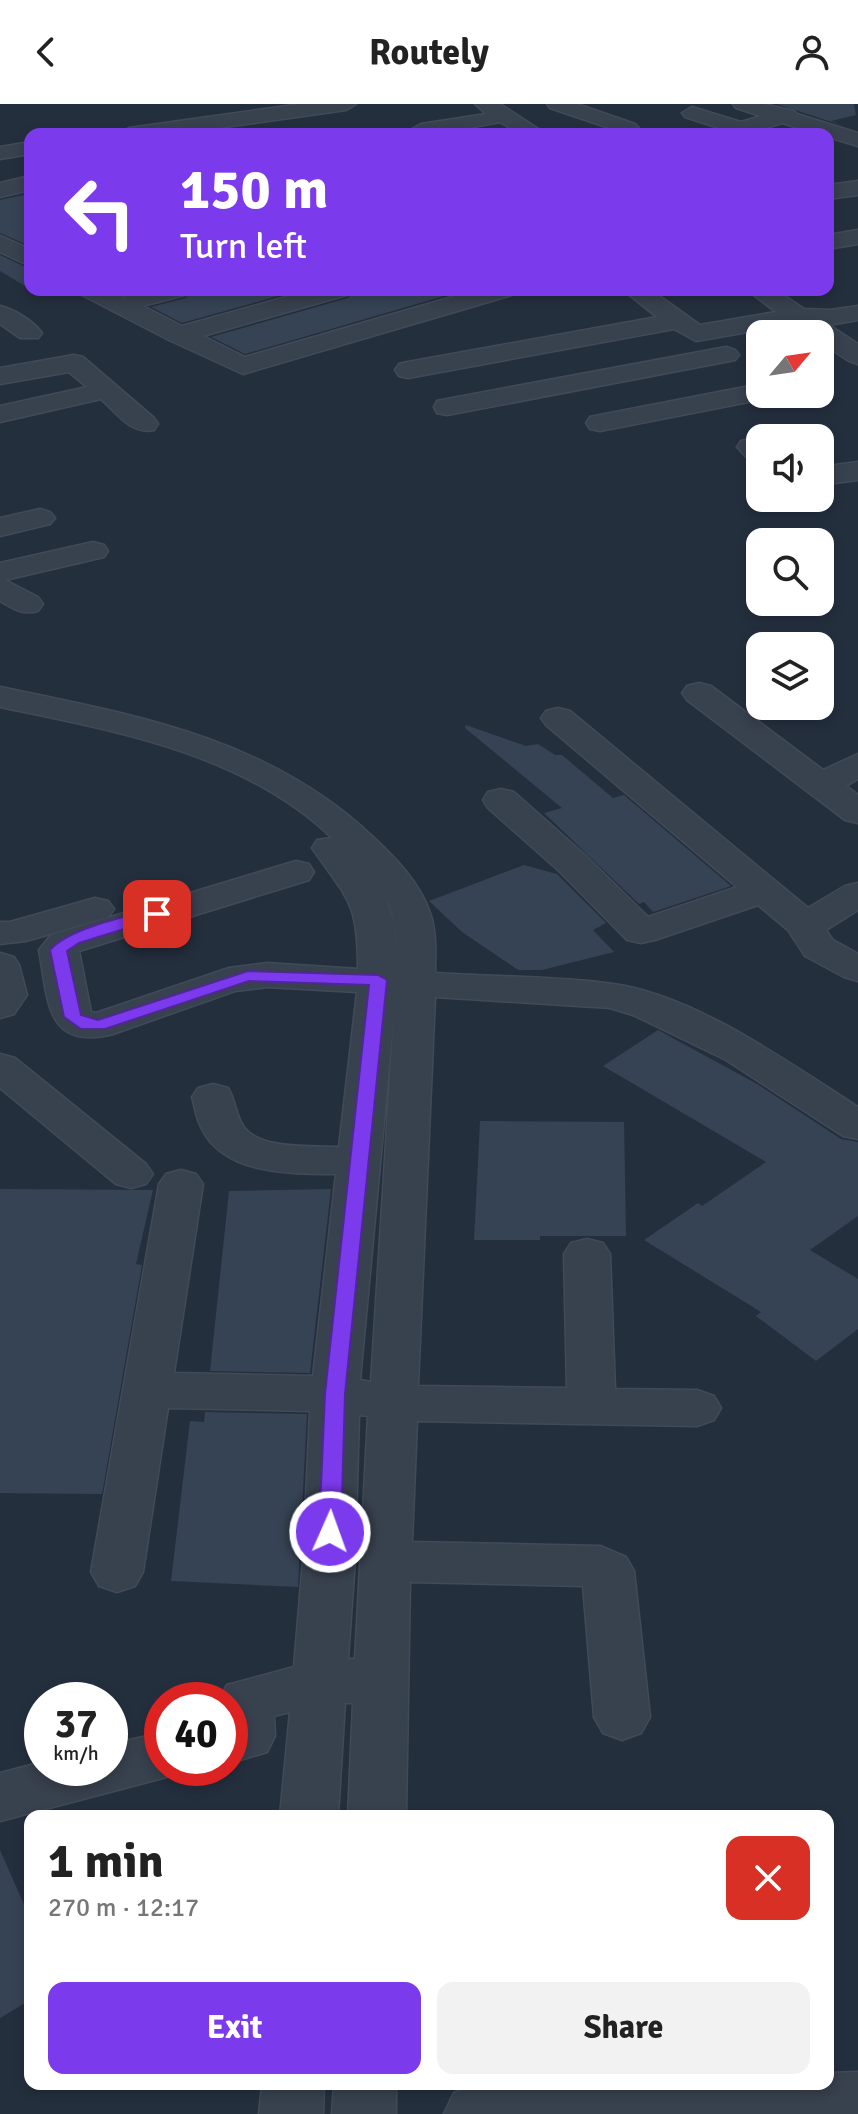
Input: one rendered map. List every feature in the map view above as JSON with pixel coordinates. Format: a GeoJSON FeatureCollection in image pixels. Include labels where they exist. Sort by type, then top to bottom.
{"type":"FeatureCollection","features":[{"type":"Feature","properties":{"kind":"street"},"geometry":{"type":"LineString","coordinates":[[234,104],[252,117]]}},
{"type":"Feature","properties":{"kind":"street"},"geometry":{"type":"LineString","coordinates":[[174,128],[346,104]]}},
{"type":"Feature","properties":{"kind":"street"},"geometry":{"type":"LineString","coordinates":[[467,104],[522,128]]}},
{"type":"Feature","properties":{"kind":"street"},"geometry":{"type":"LineString","coordinates":[[557,104],[624,128]]}},
{"type":"Feature","properties":{"kind":"street"},"geometry":{"type":"LineString","coordinates":[[743,104],[819,128]]}},
{"type":"Feature","properties":{"kind":"street"},"geometry":{"type":"LineString","coordinates":[[751,128],[826,104]]}},
{"type":"Feature","properties":{"kind":"street"},"geometry":{"type":"LineString","coordinates":[[428,128],[488,112]]}},
{"type":"Feature","properties":{"kind":"street"},"geometry":{"type":"LineString","coordinates":[[488,112],[508,128]]}},
{"type":"Feature","properties":{"kind":"street"},"geometry":{"type":"LineString","coordinates":[[692,113],[730,128]]}},
{"type":"Feature","properties":{"kind":"street"},"geometry":{"type":"LineString","coordinates":[[834,133],[858,140]]}},
{"type":"Feature","properties":{"kind":"street"},"geometry":{"type":"LineString","coordinates":[[0,153],[24,149]]}},
{"type":"Feature","properties":{"kind":"street"},"geometry":{"type":"LineString","coordinates":[[834,189],[856,178]]}},
{"type":"Feature","properties":{"kind":"street"},"geometry":{"type":"LineString","coordinates":[[0,190],[24,184]]}},
{"type":"Feature","properties":{"kind":"street"},"geometry":{"type":"LineString","coordinates":[[834,241],[858,237]]}},
{"type":"Feature","properties":{"kind":"street"},"geometry":{"type":"LineString","coordinates":[[0,243],[24,256]]}},
{"type":"Feature","properties":{"kind":"street"},"geometry":{"type":"LineString","coordinates":[[103,296],[243,366],[482,296]]}},
{"type":"Feature","properties":{"kind":"street"},"geometry":{"type":"LineString","coordinates":[[120,305],[154,296]]}},
{"type":"Feature","properties":{"kind":"street"},"geometry":{"type":"LineString","coordinates":[[178,335],[317,296]]}},
{"type":"Feature","properties":{"kind":"street"},"geometry":{"type":"LineString","coordinates":[[643,296],[746,370]]}},
{"type":"Feature","properties":{"kind":"street"},"geometry":{"type":"LineString","coordinates":[[768,296],[858,356]]}},
{"type":"Feature","properties":{"kind":"street"},"geometry":{"type":"LineString","coordinates":[[795,296],[858,336]]}},
{"type":"Feature","properties":{"kind":"street"},"geometry":{"type":"LineString","coordinates":[[0,313],[29,333]]}},
{"type":"Feature","properties":{"kind":"street"},"geometry":{"type":"LineString","coordinates":[[408,370],[687,327],[798,316],[830,318],[858,313]]}},
{"type":"Feature","properties":{"kind":"street"},"geometry":{"type":"LineString","coordinates":[[447,407],[726,355]]}},
{"type":"Feature","properties":{"kind":"street"},"geometry":{"type":"LineString","coordinates":[[0,376],[74,363],[144,424]]}},
{"type":"Feature","properties":{"kind":"street"},"geometry":{"type":"LineString","coordinates":[[0,414],[107,390]]}},
{"type":"Feature","properties":{"kind":"street"},"geometry":{"type":"LineString","coordinates":[[600,423],[746,395]]}},
{"type":"Feature","properties":{"kind":"street"},"geometry":{"type":"LineString","coordinates":[[834,474],[858,471]]}},
{"type":"Feature","properties":{"kind":"street"},"geometry":{"type":"LineString","coordinates":[[0,527],[40,518]]}},
{"type":"Feature","properties":{"kind":"street"},"geometry":{"type":"LineString","coordinates":[[0,572],[93,551]]}},
{"type":"Feature","properties":{"kind":"street"},"geometry":{"type":"LineString","coordinates":[[0,588],[27,604]]}},
{"type":"Feature","properties":{"kind":"street"},"geometry":{"type":"LineString","coordinates":[[699,693],[858,812]]}},
{"type":"Feature","properties":{"kind":"street"},"geometry":{"type":"LineString","coordinates":[[0,697],[116,719],[225,754],[307,800],[324,849]]}},
{"type":"Feature","properties":{"kind":"street"},"geometry":{"type":"LineString","coordinates":[[0,713],[145,747],[189,761],[287,810],[360,881],[377,920],[397,982],[395,1403],[385,1561],[377,1810]]}},
{"type":"Feature","properties":{"kind":"street"},"geometry":{"type":"LineString","coordinates":[[558,718],[806,926],[808,939],[818,948],[858,969]]}},
{"type":"Feature","properties":{"kind":"street"},"geometry":{"type":"LineString","coordinates":[[822,785],[858,764]]}},
{"type":"Feature","properties":{"kind":"street"},"geometry":{"type":"LineString","coordinates":[[501,800],[572,863],[641,932],[763,891]]}},
{"type":"Feature","properties":{"kind":"street"},"geometry":{"type":"LineString","coordinates":[[0,933],[12,933],[324,849]]}},
{"type":"Feature","properties":{"kind":"street"},"geometry":{"type":"LineString","coordinates":[[324,849],[65,943],[58,950],[72,1017],[81,1023],[99,1025],[248,976],[614,996],[655,1007],[703,1029],[858,1126]]}},
{"type":"Feature","properties":{"kind":"street"},"geometry":{"type":"LineString","coordinates":[[806,926],[858,894]]}},
{"type":"Feature","properties":{"kind":"street"},"geometry":{"type":"LineString","coordinates":[[0,965],[7,995],[0,1006]]}},
{"type":"Feature","properties":{"kind":"street"},"geometry":{"type":"LineString","coordinates":[[309,1810],[329,1560],[335,1394],[359,1161],[397,982]]}},
{"type":"Feature","properties":{"kind":"street"},"geometry":{"type":"LineString","coordinates":[[0,1067],[131,1174]]}},
{"type":"Feature","properties":{"kind":"street"},"geometry":{"type":"LineString","coordinates":[[213,1097],[222,1129],[231,1140],[247,1150],[274,1157],[359,1161]]}},
{"type":"Feature","properties":{"kind":"street"},"geometry":{"type":"LineString","coordinates":[[117,1572],[181,1184]]}},
{"type":"Feature","properties":{"kind":"street"},"geometry":{"type":"LineString","coordinates":[[587,1254],[592,1406]]}},
{"type":"Feature","properties":{"kind":"street"},"geometry":{"type":"LineString","coordinates":[[146,1390],[335,1394],[395,1403],[697,1408]]}},
{"type":"Feature","properties":{"kind":"street"},"geometry":{"type":"LineString","coordinates":[[385,1561],[600,1566],[608,1571],[622,1717]]}},
{"type":"Feature","properties":{"kind":"street"},"geometry":{"type":"LineString","coordinates":[[248,1700],[317,1683],[383,1679]]}},
{"type":"Feature","properties":{"kind":"street"},"geometry":{"type":"LineString","coordinates":[[0,1797],[41,1786]]}},
{"type":"Feature","properties":{"kind":"street"},"geometry":{"type":"LineString","coordinates":[[291,2114],[293,2090]]}},
{"type":"Feature","properties":{"kind":"street"},"geometry":{"type":"LineString","coordinates":[[364,2114],[365,2090]]}},
{"type":"Feature","properties":{"kind":"street"},"geometry":{"type":"LineString","coordinates":[[476,2114],[858,2102]]}},
{"type":"Feature","properties":{"kind":"building"},"geometry":{"type":"Polygon","coordinates":[[[777,104],[854,104],[856,115],[831,121],[844,126],[777,104]]]}},
{"type":"Feature","properties":{"kind":"building"},"geometry":{"type":"Polygon","coordinates":[[[24,195],[24,243],[0,233],[0,200],[24,195]]]}},
{"type":"Feature","properties":{"kind":"building"},"geometry":{"type":"Polygon","coordinates":[[[0,255],[24,266],[24,285],[0,271],[0,255]]]}},
{"type":"Feature","properties":{"kind":"building"},"geometry":{"type":"Polygon","coordinates":[[[279,296],[182,323],[151,307],[186,298],[279,296]]]}},
{"type":"Feature","properties":{"kind":"building"},"geometry":{"type":"Polygon","coordinates":[[[444,296],[245,354],[211,337],[348,298],[444,296]]]}},
{"type":"Feature","properties":{"kind":"building"},"geometry":{"type":"Polygon","coordinates":[[[466,725],[526,746],[538,744],[555,755],[562,755],[613,798],[624,795],[731,886],[653,912],[644,902],[639,904],[544,813],[562,808],[465,728],[466,725]]]}},
{"type":"Feature","properties":{"kind":"building"},"geometry":{"type":"Polygon","coordinates":[[[524,865],[557,874],[606,923],[593,930],[614,952],[542,970],[518,970],[462,932],[429,901],[524,865]]]}},
{"type":"Feature","properties":{"kind":"building"},"geometry":{"type":"Polygon","coordinates":[[[658,1030],[757,1084],[841,1139],[858,1142],[858,1216],[810,1250],[858,1279],[858,1329],[816,1361],[756,1316],[761,1312],[644,1240],[698,1203],[702,1206],[766,1162],[603,1066],[658,1030]]]}},
{"type":"Feature","properties":{"kind":"building"},"geometry":{"type":"Polygon","coordinates":[[[480,1121],[624,1122],[626,1236],[474,1240],[480,1121]]]}},
{"type":"Feature","properties":{"kind":"building"},"geometry":{"type":"Polygon","coordinates":[[[0,1189],[153,1190],[136,1264],[142,1265],[102,1494],[0,1493],[0,1189]]]}},
{"type":"Feature","properties":{"kind":"building"},"geometry":{"type":"Polygon","coordinates":[[[331,1189],[310,1373],[210,1371],[229,1191],[331,1189]]]}},
{"type":"Feature","properties":{"kind":"building"},"geometry":{"type":"Polygon","coordinates":[[[205,1412],[307,1414],[298,1587],[171,1581],[190,1421],[204,1422],[205,1412]]]}},
{"type":"Feature","properties":{"kind":"building"},"geometry":{"type":"Polygon","coordinates":[[[0,1850],[24,1904],[24,2004],[0,2018],[0,1850]]]}},
{"type":"Feature","properties":{"kind":"route"},"geometry":{"type":"LineString","coordinates":[[157,914],[73,939],[58,950],[72,1017],[81,1023],[99,1025],[248,976],[378,980],[335,1394],[330,1532]]}}]}
